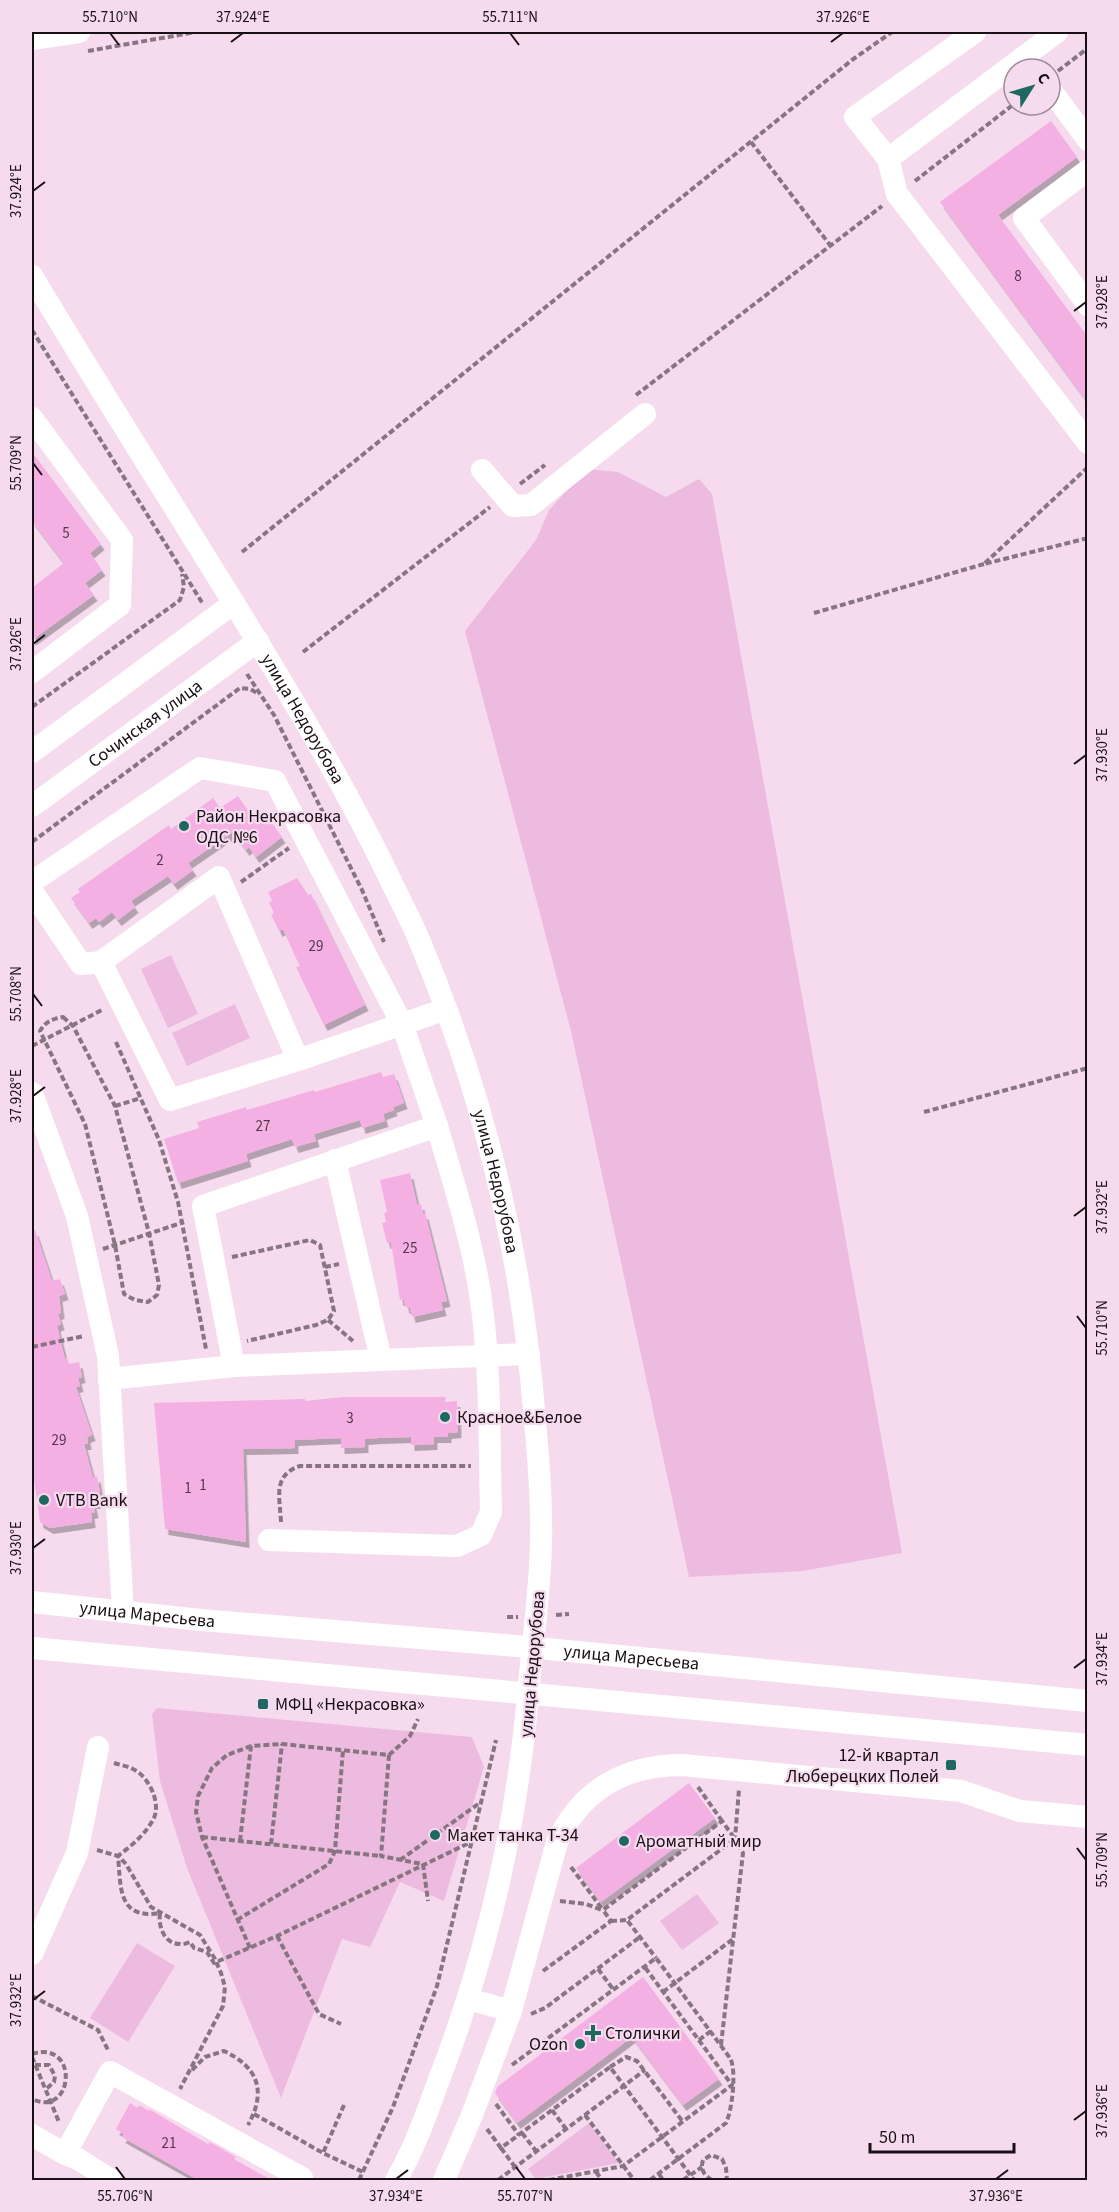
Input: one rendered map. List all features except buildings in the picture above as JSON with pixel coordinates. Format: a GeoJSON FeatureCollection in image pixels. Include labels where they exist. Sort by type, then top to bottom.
{"type":"FeatureCollection","features":[{"type":"Feature","properties":{"kind":"street"},"geometry":{"type":"LineString","coordinates":[[975,32],[855,117],[888,159],[897,195],[1088,443]]}},
{"type":"Feature","properties":{"kind":"street"},"geometry":{"type":"LineString","coordinates":[[1034,57],[1057,32]]}},
{"type":"Feature","properties":{"kind":"street"},"geometry":{"type":"LineString","coordinates":[[32,39],[79,42]]}},
{"type":"Feature","properties":{"kind":"street"},"geometry":{"type":"LineString","coordinates":[[888,159],[1002,81]]}},
{"type":"Feature","properties":{"kind":"street"},"geometry":{"type":"LineString","coordinates":[[1062,105],[1088,140]]}},
{"type":"Feature","properties":{"kind":"street"},"geometry":{"type":"LineString","coordinates":[[1088,171],[1024,218],[1088,305]]}},
{"type":"Feature","properties":{"kind":"street","name":"улица Недорубова"},"geometry":{"type":"LineString","coordinates":[[33,282],[295,701],[358,815],[419,939],[476,1093],[514,1256],[529,1354],[539,1471],[541,1539],[538,1616],[524,1746],[498,1894],[463,2017],[410,2157],[396,2181]]}},
{"type":"Feature","properties":{"kind":"street"},"geometry":{"type":"LineString","coordinates":[[482,470],[513,506],[531,505],[640,405]]}},
{"type":"Feature","properties":{"kind":"street"},"geometry":{"type":"LineString","coordinates":[[32,418],[122,540],[120,605],[32,672]]}},
{"type":"Feature","properties":{"kind":"street"},"geometry":{"type":"LineString","coordinates":[[32,752],[234,603]]}},
{"type":"Feature","properties":{"kind":"street","name":"Сочинская улица"},"geometry":{"type":"LineString","coordinates":[[32,806],[258,641]]}},
{"type":"Feature","properties":{"kind":"street"},"geometry":{"type":"LineString","coordinates":[[32,882],[200,768],[275,781],[402,1024],[437,1125],[465,1221],[480,1293],[486,1355],[491,1512],[481,1535],[457,1546],[275,1540]]}},
{"type":"Feature","properties":{"kind":"street"},"geometry":{"type":"LineString","coordinates":[[32,891],[81,964],[101,962],[219,877],[298,1060]]}},
{"type":"Feature","properties":{"kind":"street"},"geometry":{"type":"LineString","coordinates":[[101,962],[170,1100],[298,1060],[446,1009]]}},
{"type":"Feature","properties":{"kind":"street"},"geometry":{"type":"LineString","coordinates":[[32,1093],[77,1216],[108,1356],[123,1611]]}},
{"type":"Feature","properties":{"kind":"street"},"geometry":{"type":"LineString","coordinates":[[232,1355],[203,1206],[437,1125]]}},
{"type":"Feature","properties":{"kind":"street"},"geometry":{"type":"LineString","coordinates":[[335,1160],[381,1360]]}},
{"type":"Feature","properties":{"kind":"street"},"geometry":{"type":"LineString","coordinates":[[109,1379],[209,1369],[232,1355],[381,1360],[529,1354]]}},
{"type":"Feature","properties":{"kind":"street","name":"улица Маресьева"},"geometry":{"type":"LineString","coordinates":[[32,1602],[1088,1701]]}},
{"type":"Feature","properties":{"kind":"street"},"geometry":{"type":"LineString","coordinates":[[32,1648],[1088,1746]]}},
{"type":"Feature","properties":{"kind":"street"},"geometry":{"type":"LineString","coordinates":[[32,1954],[77,1853],[97,1752]]}},
{"type":"Feature","properties":{"kind":"street"},"geometry":{"type":"LineString","coordinates":[[444,2181],[474,2112],[513,2001],[555,1847],[570,1817],[579,1805],[604,1785],[632,1771],[651,1766],[682,1765],[961,1791],[1020,1811],[1088,1817]]}},
{"type":"Feature","properties":{"kind":"street"},"geometry":{"type":"LineString","coordinates":[[468,1998],[513,2001]]}},
{"type":"Feature","properties":{"kind":"street"},"geometry":{"type":"LineString","coordinates":[[67,2150],[110,2072],[302,2178]]}},
{"type":"Feature","properties":{"kind":"street"},"geometry":{"type":"LineString","coordinates":[[32,2135],[67,2150],[111,2181]]}},
{"type":"Feature","properties":{"kind":"path"},"geometry":{"type":"LineString","coordinates":[[79,42],[196,32]]}},
{"type":"Feature","properties":{"kind":"path"},"geometry":{"type":"LineString","coordinates":[[242,552],[852,60],[892,32]]}},
{"type":"Feature","properties":{"kind":"path"},"geometry":{"type":"LineString","coordinates":[[1062,67],[1088,48]]}},
{"type":"Feature","properties":{"kind":"path"},"geometry":{"type":"LineString","coordinates":[[640,405],[830,245],[1002,113]]}},
{"type":"Feature","properties":{"kind":"path"},"geometry":{"type":"LineString","coordinates":[[751,142],[830,245]]}},
{"type":"Feature","properties":{"kind":"path"},"geometry":{"type":"LineString","coordinates":[[32,330],[212,619]]}},
{"type":"Feature","properties":{"kind":"path"},"geometry":{"type":"LineString","coordinates":[[303,652],[550,460]]}},
{"type":"Feature","properties":{"kind":"path"},"geometry":{"type":"LineString","coordinates":[[984,564],[1088,467]]}},
{"type":"Feature","properties":{"kind":"path"},"geometry":{"type":"LineString","coordinates":[[814,613],[984,564],[1088,538]]}},
{"type":"Feature","properties":{"kind":"path"},"geometry":{"type":"LineString","coordinates":[[32,707],[180,600],[184,587],[182,571]]}},
{"type":"Feature","properties":{"kind":"path"},"geometry":{"type":"LineString","coordinates":[[236,657],[274,715],[362,890],[385,944]]}},
{"type":"Feature","properties":{"kind":"path"},"geometry":{"type":"LineString","coordinates":[[32,842],[240,688],[250,689],[262,696]]}},
{"type":"Feature","properties":{"kind":"path"},"geometry":{"type":"LineString","coordinates":[[226,893],[304,837]]}},
{"type":"Feature","properties":{"kind":"path"},"geometry":{"type":"LineString","coordinates":[[98,1001],[106,1020]]}},
{"type":"Feature","properties":{"kind":"path"},"geometry":{"type":"LineString","coordinates":[[32,1046],[102,1010]]}},
{"type":"Feature","properties":{"kind":"path"},"geometry":{"type":"LineString","coordinates":[[63,1017],[69,1020],[115,1106],[149,1233],[159,1285],[157,1295],[148,1302],[135,1300],[124,1294],[85,1124],[43,1040],[40,1031],[44,1024],[52,1019],[63,1017]]}},
{"type":"Feature","properties":{"kind":"path"},"geometry":{"type":"LineString","coordinates":[[115,1040],[159,1140],[178,1202],[209,1369]]}},
{"type":"Feature","properties":{"kind":"path"},"geometry":{"type":"LineString","coordinates":[[924,1112],[1088,1068]]}},
{"type":"Feature","properties":{"kind":"path"},"geometry":{"type":"LineString","coordinates":[[115,1106],[141,1098]]}},
{"type":"Feature","properties":{"kind":"path"},"geometry":{"type":"LineString","coordinates":[[85,1254],[182,1222],[205,1218]]}},
{"type":"Feature","properties":{"kind":"path"},"geometry":{"type":"LineString","coordinates":[[213,1261],[310,1240],[320,1245],[334,1311],[328,1320],[232,1355]]}},
{"type":"Feature","properties":{"kind":"path"},"geometry":{"type":"LineString","coordinates":[[32,1347],[102,1332]]}},
{"type":"Feature","properties":{"kind":"path"},"geometry":{"type":"LineString","coordinates":[[275,1540],[279,1492],[282,1477],[289,1469],[300,1466],[489,1466]]}},
{"type":"Feature","properties":{"kind":"path"},"geometry":{"type":"LineString","coordinates":[[381,1856],[390,1755],[410,1736],[418,1719]]}},
{"type":"Feature","properties":{"kind":"path"},"geometry":{"type":"LineString","coordinates":[[359,2181],[393,2107],[437,1986],[496,1740]]}},
{"type":"Feature","properties":{"kind":"path"},"geometry":{"type":"LineString","coordinates":[[250,1948],[202,1837],[196,1812],[198,1796],[212,1768],[226,1755],[251,1746],[282,1744],[390,1755]]}},
{"type":"Feature","properties":{"kind":"path"},"geometry":{"type":"LineString","coordinates":[[271,1844],[282,1744]]}},
{"type":"Feature","properties":{"kind":"path"},"geometry":{"type":"LineString","coordinates":[[240,1841],[251,1746]]}},
{"type":"Feature","properties":{"kind":"path"},"geometry":{"type":"LineString","coordinates":[[237,1920],[329,1864],[335,1851],[343,1750]]}},
{"type":"Feature","properties":{"kind":"path"},"geometry":{"type":"LineString","coordinates":[[97,1752],[134,1769],[148,1781],[154,1798],[155,1816],[144,1832],[118,1856]]}},
{"type":"Feature","properties":{"kind":"path"},"geometry":{"type":"LineString","coordinates":[[682,1765],[743,1853],[721,2045]]}},
{"type":"Feature","properties":{"kind":"path"},"geometry":{"type":"LineString","coordinates":[[640,1937],[540,2012],[528,2014],[513,2001],[611,1921],[627,1920],[735,1839],[741,1770]]}},
{"type":"Feature","properties":{"kind":"path"},"geometry":{"type":"LineString","coordinates":[[400,1860],[482,1801]]}},
{"type":"Feature","properties":{"kind":"path"},"geometry":{"type":"LineString","coordinates":[[603,1910],[722,1821]]}},
{"type":"Feature","properties":{"kind":"path"},"geometry":{"type":"LineString","coordinates":[[202,1837],[381,1856],[423,1864]]}},
{"type":"Feature","properties":{"kind":"path"},"geometry":{"type":"LineString","coordinates":[[217,1963],[473,1841]]}},
{"type":"Feature","properties":{"kind":"path"},"geometry":{"type":"LineString","coordinates":[[79,1844],[118,1856],[126,1864],[151,1907],[200,1935],[217,1963],[225,1987],[223,2006],[172,2106]]}},
{"type":"Feature","properties":{"kind":"path"},"geometry":{"type":"LineString","coordinates":[[555,1847],[611,1921]]}},
{"type":"Feature","properties":{"kind":"path"},"geometry":{"type":"LineString","coordinates":[[118,1856],[120,1893],[126,1905],[139,1912],[160,1913]]}},
{"type":"Feature","properties":{"kind":"path"},"geometry":{"type":"LineString","coordinates":[[423,1864],[428,1901]]}},
{"type":"Feature","properties":{"kind":"path"},"geometry":{"type":"LineString","coordinates":[[541,1900],[582,1903],[603,1910]]}},
{"type":"Feature","properties":{"kind":"path"},"geometry":{"type":"LineString","coordinates":[[160,1913],[159,1921],[162,1932],[168,1940],[179,1945],[190,1942],[194,1948],[207,1952],[210,1959],[217,1963]]}},
{"type":"Feature","properties":{"kind":"path"},"geometry":{"type":"LineString","coordinates":[[627,1920],[732,2061],[732,2085],[726,2123],[650,2181]]}},
{"type":"Feature","properties":{"kind":"path"},"geometry":{"type":"LineString","coordinates":[[277,1936],[319,2014],[341,2024]]}},
{"type":"Feature","properties":{"kind":"path"},"geometry":{"type":"LineString","coordinates":[[663,1992],[733,1939]]}},
{"type":"Feature","properties":{"kind":"path"},"geometry":{"type":"LineString","coordinates":[[511,2066],[656,1958]]}},
{"type":"Feature","properties":{"kind":"path"},"geometry":{"type":"LineString","coordinates":[[644,1966],[732,2085]]}},
{"type":"Feature","properties":{"kind":"path"},"geometry":{"type":"LineString","coordinates":[[598,1969],[613,1989]]}},
{"type":"Feature","properties":{"kind":"path"},"geometry":{"type":"LineString","coordinates":[[32,1996],[98,2030],[124,2080]]}},
{"type":"Feature","properties":{"kind":"path"},"geometry":{"type":"LineString","coordinates":[[699,2040],[711,2031]]}},
{"type":"Feature","properties":{"kind":"path"},"geometry":{"type":"LineString","coordinates":[[189,2072],[205,2057],[224,2051],[240,2059],[253,2072],[259,2090],[254,2114],[238,2143]]}},
{"type":"Feature","properties":{"kind":"path"},"geometry":{"type":"LineString","coordinates":[[32,2099],[37,2102],[50,2101],[64,2088],[67,2074],[56,2057],[46,2053],[32,2056],[50,2101],[67,2150]]}},
{"type":"Feature","properties":{"kind":"path"},"geometry":{"type":"LineString","coordinates":[[501,2148],[620,2059],[631,2057],[638,2061],[683,2121]]}},
{"type":"Feature","properties":{"kind":"path"},"geometry":{"type":"LineString","coordinates":[[35,2065],[49,2065],[53,2069],[54,2082],[45,2090]]}},
{"type":"Feature","properties":{"kind":"path"},"geometry":{"type":"LineString","coordinates":[[610,2067],[694,2181]]}},
{"type":"Feature","properties":{"kind":"path"},"geometry":{"type":"LineString","coordinates":[[498,2181],[645,2070]]}},
{"type":"Feature","properties":{"kind":"path"},"geometry":{"type":"LineString","coordinates":[[549,2181],[624,2166],[732,2085]]}},
{"type":"Feature","properties":{"kind":"path"},"geometry":{"type":"LineString","coordinates":[[483,2087],[536,2151]]}},
{"type":"Feature","properties":{"kind":"path"},"geometry":{"type":"LineString","coordinates":[[323,2152],[344,2105]]}},
{"type":"Feature","properties":{"kind":"path"},"geometry":{"type":"LineString","coordinates":[[552,2110],[567,2129]]}},
{"type":"Feature","properties":{"kind":"path"},"geometry":{"type":"LineString","coordinates":[[474,2112],[515,2168]]}},
{"type":"Feature","properties":{"kind":"path"},"geometry":{"type":"LineString","coordinates":[[254,2114],[363,2172]]}},
{"type":"Feature","properties":{"kind":"path"},"geometry":{"type":"LineString","coordinates":[[585,2115],[634,2181]]}},
{"type":"Feature","properties":{"kind":"path"},"geometry":{"type":"LineString","coordinates":[[712,2181],[704,2174],[703,2160],[707,2157],[718,2156],[725,2164],[727,2181]]}},
{"type":"Feature","properties":{"kind":"path"},"geometry":{"type":"LineString","coordinates":[[683,2181],[702,2167]]}},
{"type":"Feature","properties":{"kind":"path"},"geometry":{"type":"LineString","coordinates":[[596,2172],[603,2181]]}},
{"type":"Feature","properties":{"kind":"path"},"geometry":{"type":"LineString","coordinates":[[658,2174],[663,2181]]}},
{"type":"Feature","properties":{"kind":"shaded area"},"geometry":{"type":"Polygon","coordinates":[[[586,469],[618,472],[666,497],[699,479],[712,494],[902,1553],[803,1571],[689,1577],[571,1031],[465,631],[536,540],[549,510],[586,469]]]}},
{"type":"Feature","properties":{"kind":"shaded area"},"geometry":{"type":"Polygon","coordinates":[[[171,955],[198,1014],[168,1028],[141,969],[171,955]]]}},
{"type":"Feature","properties":{"kind":"shaded area"},"geometry":{"type":"Polygon","coordinates":[[[235,1004],[250,1038],[187,1066],[172,1033],[235,1004]]]}},
{"type":"Feature","properties":{"kind":"shaded area"},"geometry":{"type":"Polygon","coordinates":[[[157,1708],[472,1737],[484,1767],[444,1901],[400,1882],[370,1947],[342,1939],[281,2098],[187,1868],[160,1781],[152,1714],[157,1708]]]}},
{"type":"Feature","properties":{"kind":"shaded area"},"geometry":{"type":"Polygon","coordinates":[[[697,1894],[719,1923],[682,1950],[660,1921],[697,1894]]]}},
{"type":"Feature","properties":{"kind":"shaded area"},"geometry":{"type":"Polygon","coordinates":[[[137,1943],[175,1966],[128,2042],[90,2018],[137,1943]]]}},
{"type":"Feature","properties":{"kind":"shaded area"},"geometry":{"type":"Polygon","coordinates":[[[589,2123],[619,2163],[536,2179],[528,2169],[589,2123]]]}},
{"type":"Feature","properties":{"kind":"place","name":"Район Некрасовка ОДС №6"},"geometry":{"type":"Point","coordinates":[184,826]}},
{"type":"Feature","properties":{"kind":"place","name":"Красное&Белое"},"geometry":{"type":"Point","coordinates":[445,1417]}},
{"type":"Feature","properties":{"kind":"place","name":"VTB Bank"},"geometry":{"type":"Point","coordinates":[44,1500]}},
{"type":"Feature","properties":{"kind":"place","name":"МФЦ «Некрасовка»"},"geometry":{"type":"Point","coordinates":[263,1704]}},
{"type":"Feature","properties":{"kind":"place","name":"12-й квартал Люберецких Полей"},"geometry":{"type":"Point","coordinates":[951,1765]}},
{"type":"Feature","properties":{"kind":"place","name":"Макет танка Т-34"},"geometry":{"type":"Point","coordinates":[435,1835]}},
{"type":"Feature","properties":{"kind":"place","name":"Ароматный мир"},"geometry":{"type":"Point","coordinates":[624,1841]}},
{"type":"Feature","properties":{"kind":"place","name":"Столички"},"geometry":{"type":"Point","coordinates":[593,2033]}},
{"type":"Feature","properties":{"kind":"place","name":"Ozon"},"geometry":{"type":"Point","coordinates":[580,2044]}}]}
